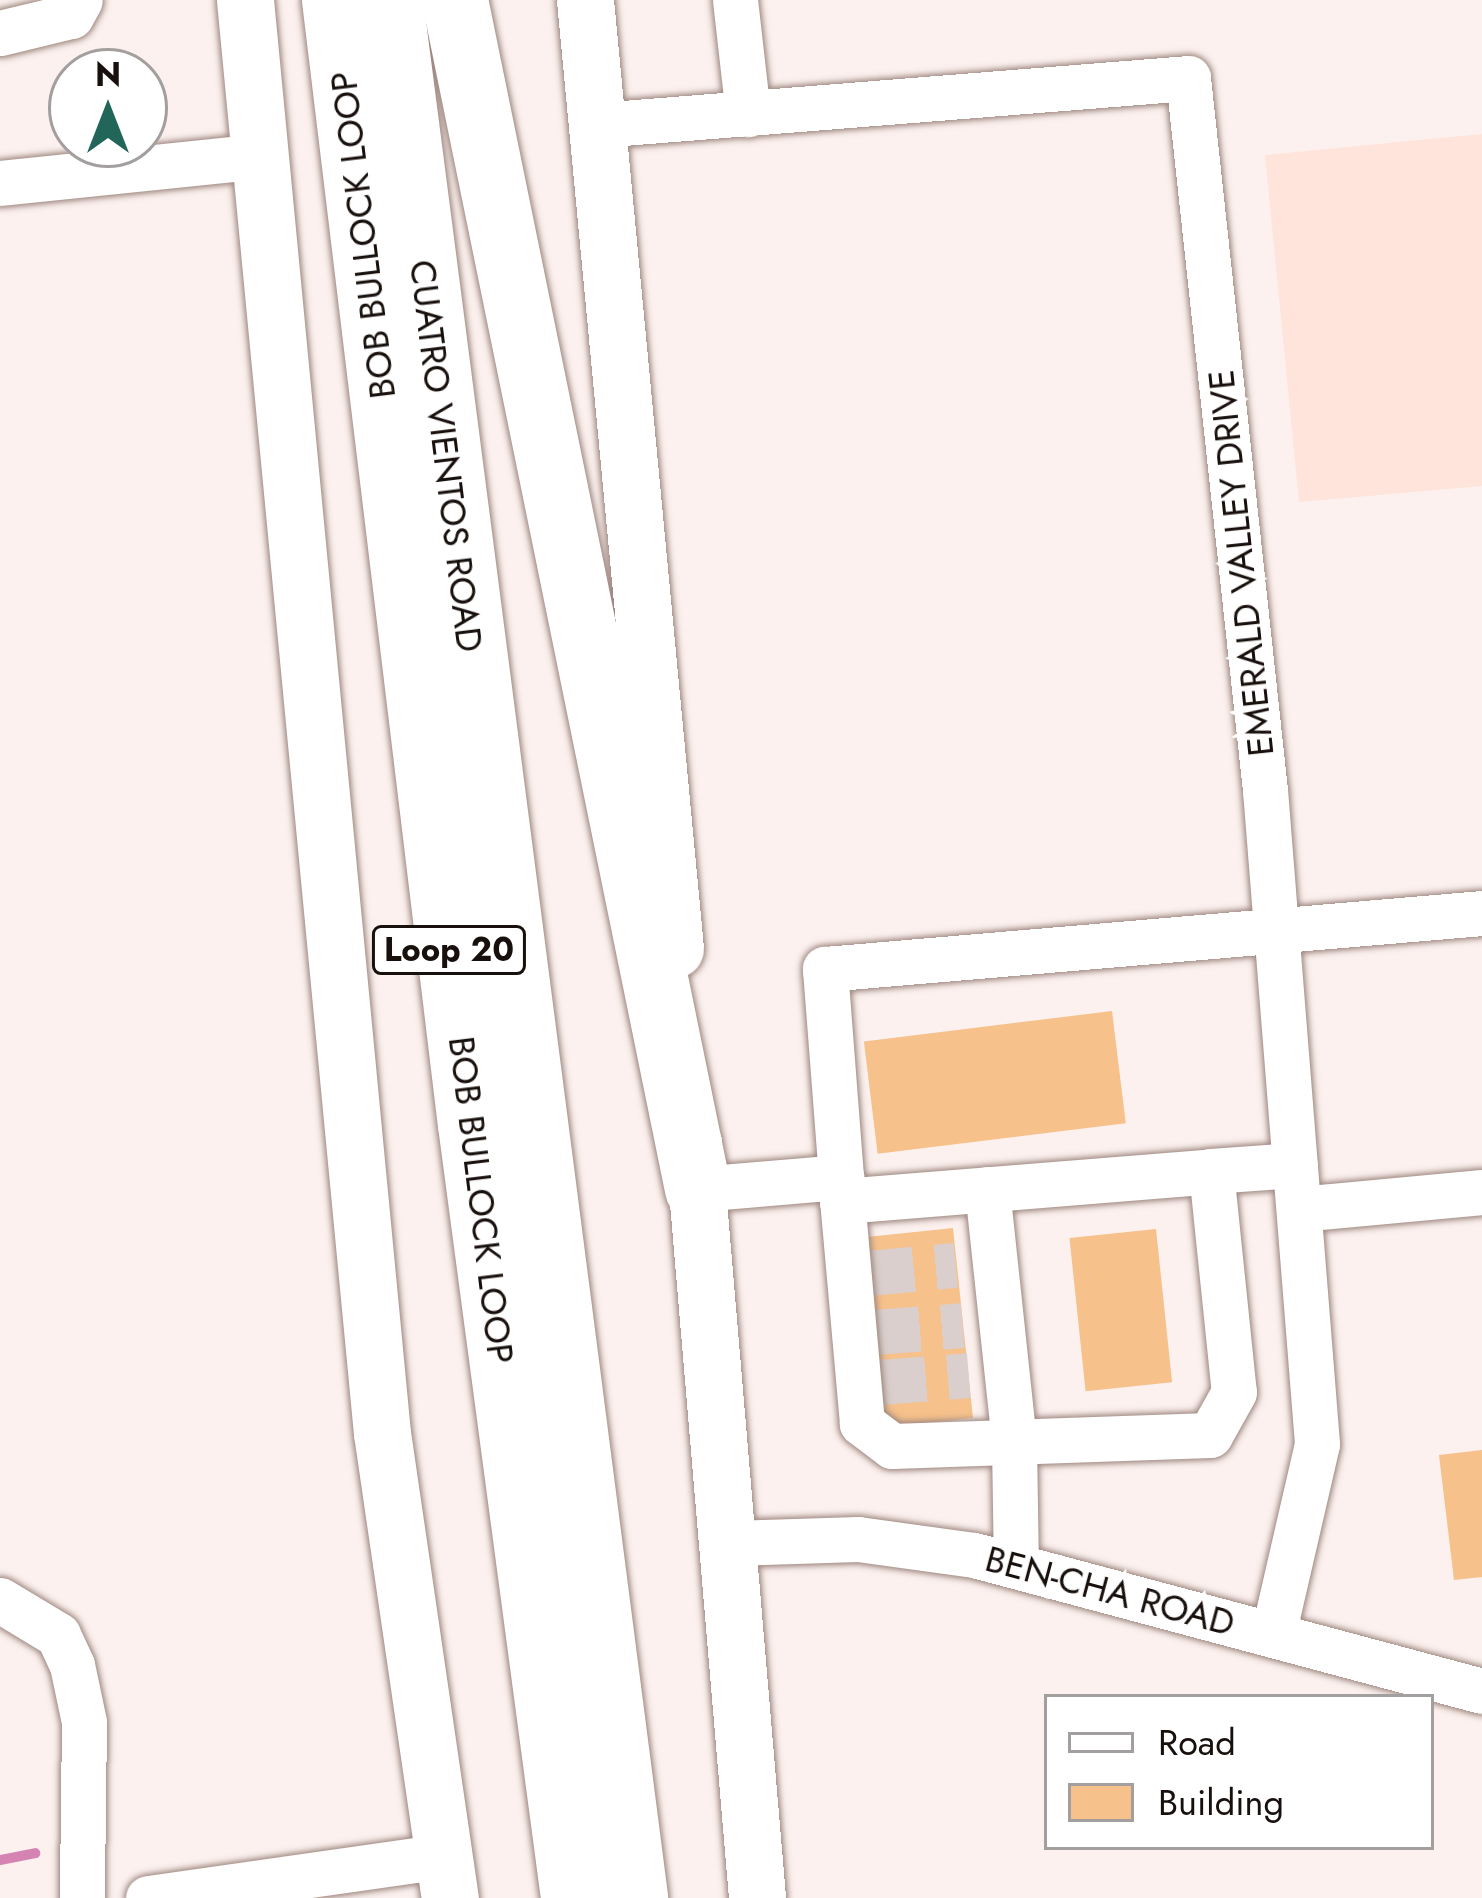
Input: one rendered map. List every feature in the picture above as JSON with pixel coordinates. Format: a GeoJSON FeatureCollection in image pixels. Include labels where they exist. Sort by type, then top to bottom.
{"type":"FeatureCollection","features":[{"type":"Feature","properties":{"kind":"highway","name":"BOB BULLOCK LOOP"},"geometry":{"type":"LineString","coordinates":[[335,0],[574,1898]]}},
{"type":"Feature","properties":{"kind":"highway","name":"CUATRO VIENTOS ROAD"},"geometry":{"type":"LineString","coordinates":[[390,0],[504,911]]}},
{"type":"Feature","properties":{"kind":"highway"},"geometry":{"type":"LineString","coordinates":[[455,0],[698,1189]]}},
{"type":"Feature","properties":{"kind":"highway","name":"BOB BULLOCK LOOP"},"geometry":{"type":"LineString","coordinates":[[504,911],[635,1898]]}},
{"type":"Feature","properties":{"kind":"main road"},"geometry":{"type":"LineString","coordinates":[[245,0],[382,1433],[447,1877]]}},
{"type":"Feature","properties":{"kind":"main road"},"geometry":{"type":"LineString","coordinates":[[585,0],[731,1543],[757,1898]]}},
{"type":"Feature","properties":{"kind":"street"},"geometry":{"type":"LineString","coordinates":[[0,33],[71,16],[80,0]]}},
{"type":"Feature","properties":{"kind":"street"},"geometry":{"type":"LineString","coordinates":[[738,0],[748,114]]}},
{"type":"Feature","properties":{"kind":"street","name":"EMERALD VALLEY DRIVE"},"geometry":{"type":"LineString","coordinates":[[598,125],[1188,78],[1276,931],[1317,1444],[1274,1634]]}},
{"type":"Feature","properties":{"kind":"street"},"geometry":{"type":"LineString","coordinates":[[0,180],[261,156]]}},
{"type":"Feature","properties":{"kind":"street"},"geometry":{"type":"LineString","coordinates":[[1210,1172],[1234,1392],[1210,1435],[892,1446],[862,1423],[869,1383],[858,1274],[841,1189],[826,969],[1482,913]]}},
{"type":"Feature","properties":{"kind":"street"},"geometry":{"type":"LineString","coordinates":[[698,1189],[987,1189],[1210,1172],[1297,1187],[1482,1192]]}},
{"type":"Feature","properties":{"kind":"street"},"geometry":{"type":"LineString","coordinates":[[987,1189],[975,1263],[987,1373],[1014,1443],[1016,1564]]}},
{"type":"Feature","properties":{"kind":"street","name":"BEN-CHA ROAD"},"geometry":{"type":"LineString","coordinates":[[731,1543],[858,1539],[1016,1564],[1482,1691]]}},
{"type":"Feature","properties":{"kind":"street"},"geometry":{"type":"LineString","coordinates":[[0,1600],[58,1636],[72,1665],[84,1722],[82,1898]]}},
{"type":"Feature","properties":{"kind":"street"},"geometry":{"type":"LineString","coordinates":[[148,1898],[447,1877]]}},
{"type":"Feature","properties":{"kind":"shaded area"},"geometry":{"type":"Polygon","coordinates":[[[1482,134],[1482,486],[1299,502],[1265,155],[1482,134]]]}},
{"type":"Feature","properties":{"kind":"building"},"geometry":{"type":"Polygon","coordinates":[[[1112,1011],[1126,1123],[878,1154],[864,1041],[1112,1011]]]}},
{"type":"Feature","properties":{"kind":"building"},"geometry":{"type":"Polygon","coordinates":[[[953,1228],[973,1418],[884,1427],[864,1237],[953,1228]]]}},
{"type":"Feature","properties":{"kind":"building"},"geometry":{"type":"Polygon","coordinates":[[[1156,1229],[1172,1382],[1086,1391],[1069,1238],[1156,1229]]]}},
{"type":"Feature","properties":{"kind":"building"},"geometry":{"type":"Polygon","coordinates":[[[1482,1450],[1482,1577],[1454,1580],[1439,1455],[1482,1450]]]}},
{"type":"Feature","properties":{"kind":"waterway"},"geometry":{"type":"LineString","coordinates":[[0,1860],[35,1853]]}},
{"type":"Feature","properties":{"kind":"tunnel"},"geometry":{"type":"LineString","coordinates":[[869,1273],[956,1265]]}},
{"type":"Feature","properties":{"kind":"tunnel"},"geometry":{"type":"LineString","coordinates":[[875,1332],[963,1325]]}},
{"type":"Feature","properties":{"kind":"tunnel"},"geometry":{"type":"LineString","coordinates":[[881,1382],[969,1375]]}}]}
